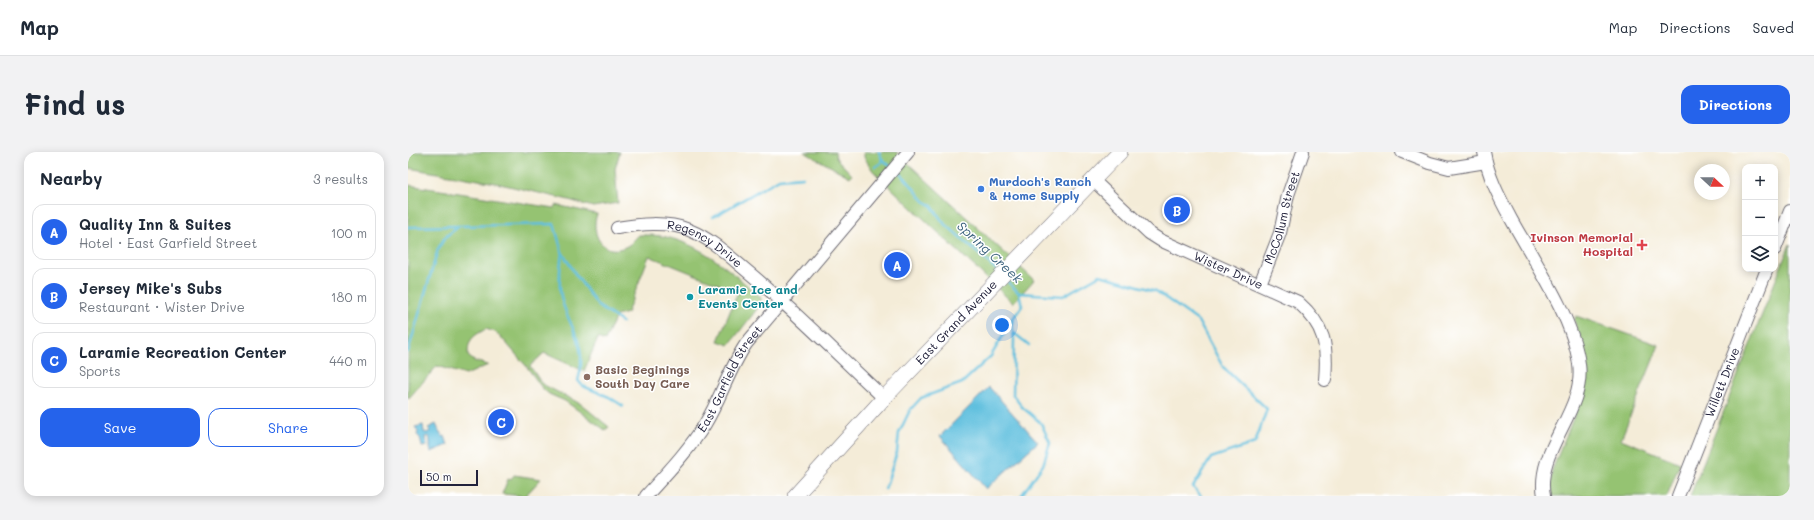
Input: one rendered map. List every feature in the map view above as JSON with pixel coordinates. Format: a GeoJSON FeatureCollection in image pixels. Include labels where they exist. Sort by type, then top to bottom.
{"type":"FeatureCollection","features":[{"type":"Feature","properties":{"kind":"main road","name":"East Grand Avenue"},"geometry":{"type":"LineString","coordinates":[[795,496],[884,398],[1120,152]]}},
{"type":"Feature","properties":{"kind":"street","name":"McCollum Street"},"geometry":{"type":"LineString","coordinates":[[1260,284],[1280,233],[1288,195],[1303,152]]}},
{"type":"Feature","properties":{"kind":"street"},"geometry":{"type":"LineString","coordinates":[[1402,152],[1430,163],[1449,168],[1485,157],[1491,179],[1501,200],[1574,336],[1580,365],[1578,386],[1574,401],[1549,457],[1544,472],[1542,484],[1544,496]]}},
{"type":"Feature","properties":{"kind":"street","name":"East Garfield Street"},"geometry":{"type":"LineString","coordinates":[[646,496],[694,441],[712,410],[736,358],[760,326],[783,301],[905,155]]}},
{"type":"Feature","properties":{"kind":"street","name":"Wister Drive"},"geometry":{"type":"LineString","coordinates":[[1093,180],[1149,233],[1160,240],[1298,302],[1314,318],[1319,326],[1327,351],[1325,380]]}},
{"type":"Feature","properties":{"kind":"street"},"geometry":{"type":"LineString","coordinates":[[1778,242],[1790,211]]}},
{"type":"Feature","properties":{"kind":"street","name":"Regency Drive"},"geometry":{"type":"LineString","coordinates":[[617,228],[641,224],[670,226],[687,230],[712,242],[783,301],[884,398]]}},
{"type":"Feature","properties":{"kind":"street","name":"Willett Drive"},"geometry":{"type":"LineString","coordinates":[[1678,496],[1766,272]]}},
{"type":"Feature","properties":{"kind":"green space"},"geometry":{"type":"Polygon","coordinates":[[[408,152],[620,152],[615,169],[618,203],[593,207],[496,183],[408,168],[408,152]]]}},
{"type":"Feature","properties":{"kind":"green space"},"geometry":{"type":"Polygon","coordinates":[[[804,152],[835,152],[836,158],[852,175],[850,177],[804,152]]]}},
{"type":"Feature","properties":{"kind":"green space"},"geometry":{"type":"Polygon","coordinates":[[[864,152],[898,152],[897,153],[1034,280],[1013,303],[873,171],[864,157],[864,152]]]}},
{"type":"Feature","properties":{"kind":"green space"},"geometry":{"type":"Polygon","coordinates":[[[408,185],[554,208],[556,205],[597,214],[595,229],[597,235],[604,246],[610,249],[617,249],[627,246],[639,235],[660,236],[680,241],[706,254],[729,270],[761,298],[761,304],[729,345],[718,341],[738,292],[649,256],[627,313],[616,316],[605,341],[598,338],[584,371],[544,353],[530,366],[542,384],[581,404],[609,427],[605,430],[565,401],[549,394],[542,388],[527,367],[501,337],[495,332],[486,329],[477,334],[471,340],[468,356],[474,361],[488,365],[466,375],[437,366],[408,399],[408,185]]]}},
{"type":"Feature","properties":{"kind":"green space"},"geometry":{"type":"Polygon","coordinates":[[[1790,244],[1790,496],[1690,496],[1790,244]]]}},
{"type":"Feature","properties":{"kind":"green space"},"geometry":{"type":"Polygon","coordinates":[[[1576,316],[1659,345],[1621,439],[1680,463],[1667,496],[1553,496],[1550,486],[1552,470],[1577,409],[1585,376],[1582,342],[1574,321],[1576,316]]]}},
{"type":"Feature","properties":{"kind":"green space"},"geometry":{"type":"Polygon","coordinates":[[[514,475],[541,479],[525,496],[502,494],[508,479],[511,480],[514,475]]]}},
{"type":"Feature","properties":{"kind":"water"},"geometry":{"type":"Polygon","coordinates":[[[989,387],[1038,442],[986,489],[940,436],[989,387]]]}},
{"type":"Feature","properties":{"kind":"water"},"geometry":{"type":"Polygon","coordinates":[[[436,424],[443,437],[445,436],[448,445],[431,452],[429,436],[425,437],[427,446],[422,447],[420,438],[417,435],[418,431],[415,427],[423,425],[424,432],[427,433],[430,431],[428,428],[436,424]]]}},
{"type":"Feature","properties":{"kind":"waterway","name":"Spring Creek"},"geometry":{"type":"LineString","coordinates":[[879,152],[882,159],[891,167]]}},
{"type":"Feature","properties":{"kind":"waterway"},"geometry":{"type":"LineString","coordinates":[[875,167],[881,163],[882,159]]}},
{"type":"Feature","properties":{"kind":"waterway","name":"Spring Creek"},"geometry":{"type":"LineString","coordinates":[[897,171],[906,179],[924,201],[931,205],[943,222],[998,271]]}},
{"type":"Feature","properties":{"kind":"waterway"},"geometry":{"type":"LineString","coordinates":[[713,217],[779,179],[803,177]]}},
{"type":"Feature","properties":{"kind":"waterway"},"geometry":{"type":"LineString","coordinates":[[408,227],[554,224],[562,252],[576,275],[598,306],[622,322]]}},
{"type":"Feature","properties":{"kind":"waterway"},"geometry":{"type":"LineString","coordinates":[[408,352],[438,249],[445,237],[458,227]]}},
{"type":"Feature","properties":{"kind":"waterway"},"geometry":{"type":"LineString","coordinates":[[562,252],[560,289],[562,301],[580,348],[581,369],[578,381],[583,386],[609,397],[623,406]]}},
{"type":"Feature","properties":{"kind":"waterway","name":"Spring Creek"},"geometry":{"type":"LineString","coordinates":[[1005,279],[1019,293],[1063,296],[1100,275],[1156,291],[1198,321],[1223,367],[1267,409],[1255,443],[1211,458],[1193,487],[1201,496]]}},
{"type":"Feature","properties":{"kind":"waterway"},"geometry":{"type":"LineString","coordinates":[[885,489],[897,452],[899,433],[910,410],[921,398],[962,383],[991,356],[1022,306],[1019,293]]}},
{"type":"Feature","properties":{"kind":"waterway"},"geometry":{"type":"LineString","coordinates":[[1012,320],[1014,340],[1013,395],[1022,407],[1041,423],[1050,443],[1043,465],[1021,496]]}},
{"type":"Feature","properties":{"kind":"waterway"},"geometry":{"type":"LineString","coordinates":[[1014,333],[1029,345]]}},
{"type":"Feature","properties":{"kind":"place","name":"Murdoch's Ranch & Home Supply"},"geometry":{"type":"Point","coordinates":[981,189]}},
{"type":"Feature","properties":{"kind":"place","name":"Jersey Mike's Subs"},"geometry":{"type":"Point","coordinates":[1177,210]}},
{"type":"Feature","properties":{"kind":"place","name":"Ivinson Memorial Hospital"},"geometry":{"type":"Point","coordinates":[1642,245]}},
{"type":"Feature","properties":{"kind":"place","name":"Quality Inn & Suites"},"geometry":{"type":"Point","coordinates":[897,265]}},
{"type":"Feature","properties":{"kind":"place","name":"Laramie Ice and Events Center"},"geometry":{"type":"Point","coordinates":[690,297]}},
{"type":"Feature","properties":{"kind":"place","name":"Basic Beginings South Day Care"},"geometry":{"type":"Point","coordinates":[587,377]}},
{"type":"Feature","properties":{"kind":"place","name":"Laramie Recreation Center"},"geometry":{"type":"Point","coordinates":[501,422]}}]}
